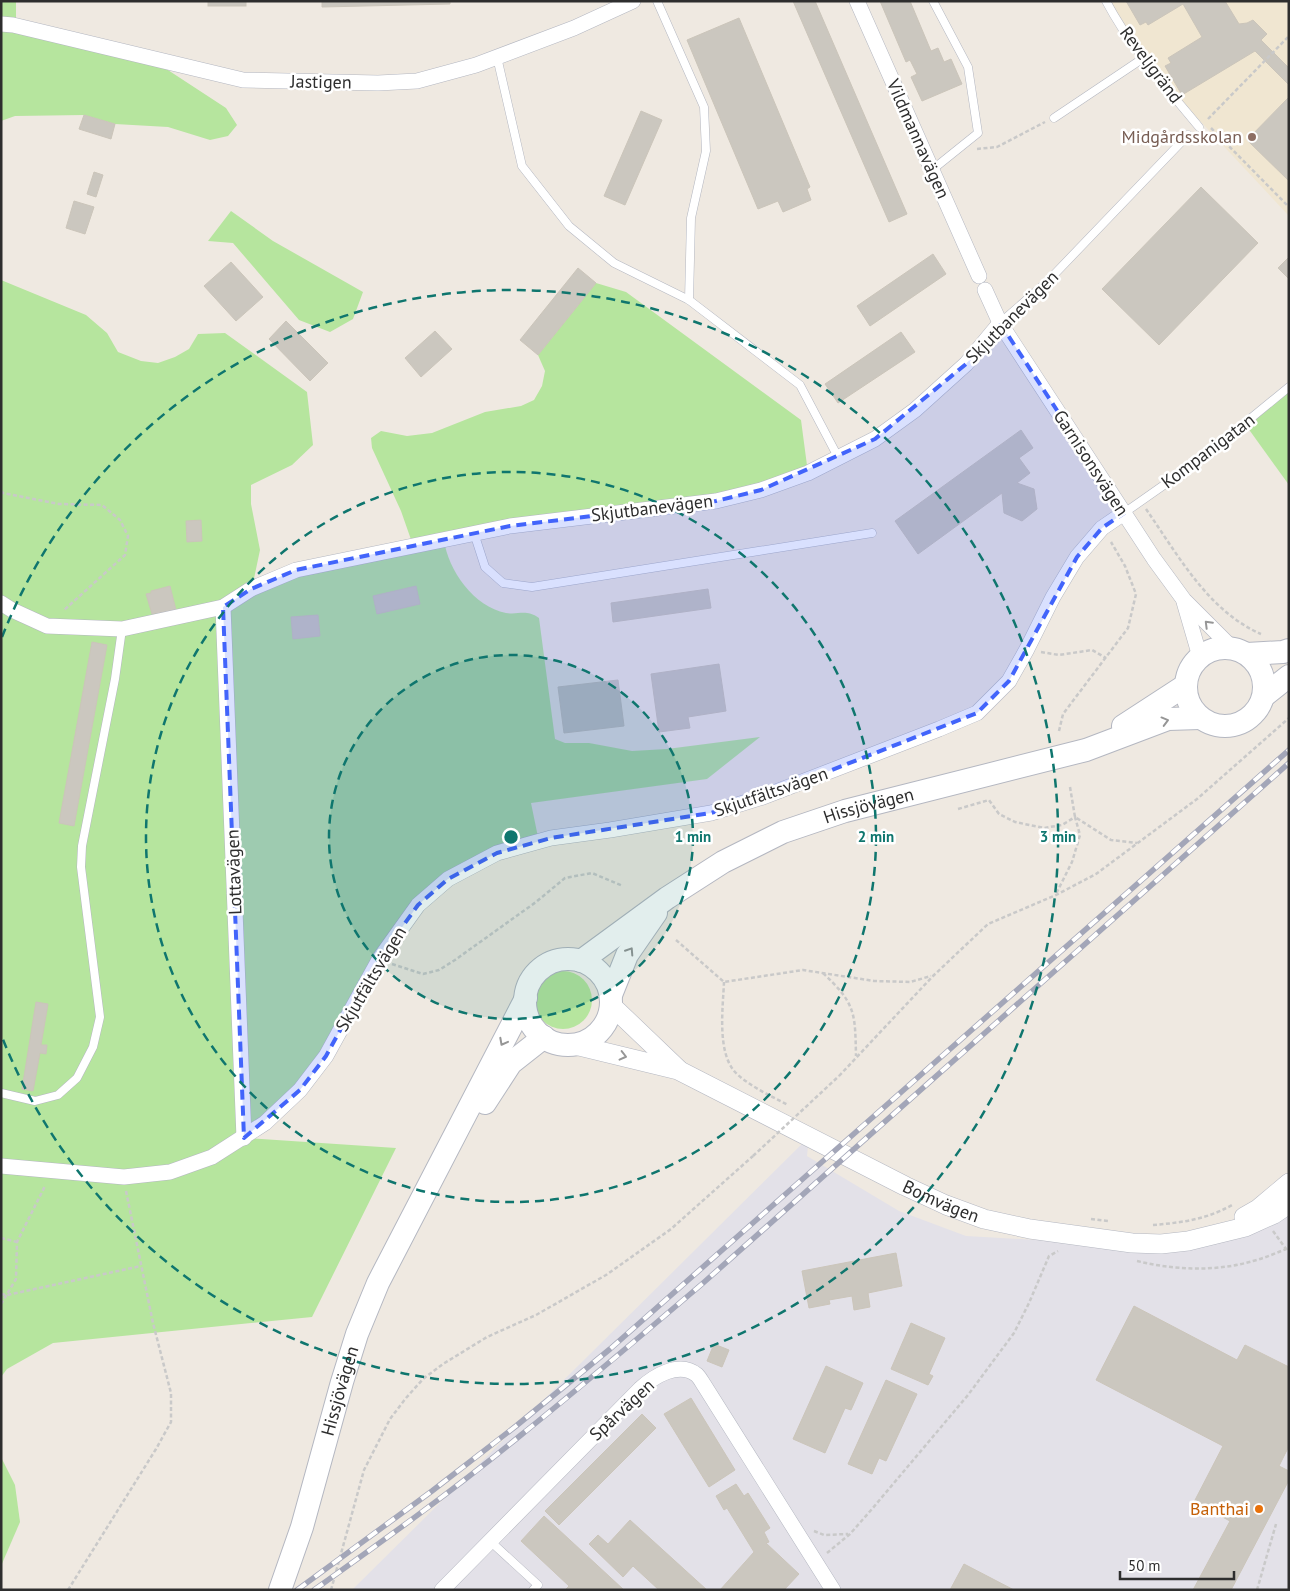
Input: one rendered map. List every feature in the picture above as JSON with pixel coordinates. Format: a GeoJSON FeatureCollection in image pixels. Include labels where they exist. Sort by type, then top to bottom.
{"type":"FeatureCollection","features":[{"type":"Feature","properties":{"kind":"main road"},"geometry":{"type":"LineString","coordinates":[[1239,651],[1259,669],[1264,696],[1261,706],[1249,720],[1225,727],[1200,718],[1189,703],[1186,685],[1189,671],[1200,656],[1211,651],[1239,651],[1283,652],[1289,650]]}},
{"type":"Feature","properties":{"kind":"main road"},"geometry":{"type":"LineString","coordinates":[[1264,696],[1289,676]]}},
{"type":"Feature","properties":{"kind":"main road","name":"Hissjövägen"},"geometry":{"type":"LineString","coordinates":[[1086,750],[1186,685]]}},
{"type":"Feature","properties":{"kind":"main road","name":"Hissjövägen"},"geometry":{"type":"LineString","coordinates":[[581,961],[667,898],[722,862],[783,832],[845,811],[1086,750],[1168,719],[1200,718]]}},
{"type":"Feature","properties":{"kind":"main road","name":"Hissjövägen"},"geometry":{"type":"LineString","coordinates":[[611,1000],[627,955],[667,898]]}},
{"type":"Feature","properties":{"kind":"main road"},"geometry":{"type":"LineString","coordinates":[[568,959],[581,961],[594,968],[607,984],[611,1000],[609,1017],[602,1028],[588,1040],[575,1044],[559,1044],[544,1037],[534,1028],[528,1016],[526,998],[530,982],[542,968],[555,961],[568,959]]}},
{"type":"Feature","properties":{"kind":"main road","name":"Hissjövägen"},"geometry":{"type":"LineString","coordinates":[[280,1590],[302,1527],[336,1400],[357,1334],[378,1283],[526,998]]}},
{"type":"Feature","properties":{"kind":"main road","name":"Hissjövägen"},"geometry":{"type":"LineString","coordinates":[[419,1201],[511,1063],[544,1037]]}},
{"type":"Feature","properties":{"kind":"street","name":"Jastigen"},"geometry":{"type":"LineString","coordinates":[[1,24],[13,25],[243,80],[378,83],[417,81],[476,65],[574,28],[633,1]]}},
{"type":"Feature","properties":{"kind":"street","name":"Vildmannavägen"},"geometry":{"type":"LineString","coordinates":[[858,1],[1000,323]]}},
{"type":"Feature","properties":{"kind":"street","name":"Skjutbanevägen"},"geometry":{"type":"LineString","coordinates":[[1,604],[47,626],[122,629],[223,607],[252,589],[296,570],[510,526],[716,501],[761,490],[808,473],[875,439],[915,410],[966,364],[1000,323]]}},
{"type":"Feature","properties":{"kind":"street","name":"Garnisonsvägen"},"geometry":{"type":"LineString","coordinates":[[1000,323],[1124,513],[1184,600],[1239,651]]}},
{"type":"Feature","properties":{"kind":"street","name":"Skjutfältsvägen"},"geometry":{"type":"LineString","coordinates":[[1,1166],[124,1177],[170,1172],[212,1158],[265,1123],[300,1090],[326,1056],[380,958],[418,905],[448,879],[497,853],[551,838],[711,813],[763,797],[977,713],[1009,681],[1053,597],[1077,557],[1102,528],[1124,513]]}},
{"type":"Feature","properties":{"kind":"street","name":"Garnisonsvägen"},"geometry":{"type":"LineString","coordinates":[[1184,600],[1200,656]]}},
{"type":"Feature","properties":{"kind":"street","name":"Lottavägen"},"geometry":{"type":"LineString","coordinates":[[223,607],[244,1138]]}},
{"type":"Feature","properties":{"kind":"street","name":"Bomvägen"},"geometry":{"type":"LineString","coordinates":[[611,1000],[678,1070]]}},
{"type":"Feature","properties":{"kind":"street","name":"Bomvägen"},"geometry":{"type":"LineString","coordinates":[[575,1044],[678,1070],[904,1186],[946,1205],[984,1219],[1030,1228],[1132,1243],[1161,1244],[1188,1241],[1245,1227],[1276,1211],[1289,1183]]}},
{"type":"Feature","properties":{"kind":"street"},"geometry":{"type":"LineString","coordinates":[[1276,1211],[1289,1194]]}},
{"type":"Feature","properties":{"kind":"street","name":"Spårvägen"},"geometry":{"type":"LineString","coordinates":[[442,1590],[650,1380],[672,1370],[686,1371],[696,1375],[704,1385],[833,1590]]}},
{"type":"Feature","properties":{"kind":"lane"},"geometry":{"type":"LineString","coordinates":[[657,1],[704,107],[706,152],[691,218],[689,300]]}},
{"type":"Feature","properties":{"kind":"lane"},"geometry":{"type":"LineString","coordinates":[[932,170],[978,133],[968,67],[933,1]]}},
{"type":"Feature","properties":{"kind":"lane","name":"Reveljgränd"},"geometry":{"type":"LineString","coordinates":[[1106,1],[1120,27],[1142,59],[1199,127]]}},
{"type":"Feature","properties":{"kind":"lane"},"geometry":{"type":"LineString","coordinates":[[496,57],[522,166],[569,226],[614,263],[689,300],[800,385],[838,457]]}},
{"type":"Feature","properties":{"kind":"lane"},"geometry":{"type":"LineString","coordinates":[[1054,118],[1142,59]]}},
{"type":"Feature","properties":{"kind":"lane","name":"Skjutbanevägen"},"geometry":{"type":"LineString","coordinates":[[1000,323],[1046,283],[1188,135]]}},
{"type":"Feature","properties":{"kind":"lane","name":"Kompanigatan"},"geometry":{"type":"LineString","coordinates":[[1124,513],[1201,459],[1289,387]]}},
{"type":"Feature","properties":{"kind":"lane"},"geometry":{"type":"LineString","coordinates":[[474,533],[485,567],[503,583],[532,587],[872,533]]}},
{"type":"Feature","properties":{"kind":"lane"},"geometry":{"type":"LineString","coordinates":[[1,1093],[34,1101],[58,1095],[77,1078],[93,1047],[100,1017],[80,867],[82,846],[115,679],[122,629]]}},
{"type":"Feature","properties":{"kind":"lane"},"geometry":{"type":"LineString","coordinates":[[490,1541],[538,1585],[533,1590]]}},
{"type":"Feature","properties":{"kind":"path"},"geometry":{"type":"LineString","coordinates":[[1289,36],[1204,122],[1289,207]]}},
{"type":"Feature","properties":{"kind":"path"},"geometry":{"type":"LineString","coordinates":[[955,151],[998,148],[1054,118]]}},
{"type":"Feature","properties":{"kind":"path"},"geometry":{"type":"LineString","coordinates":[[1,492],[59,504],[102,505],[120,520],[128,536],[125,555],[47,626]]}},
{"type":"Feature","properties":{"kind":"path"},"geometry":{"type":"LineString","coordinates":[[1141,502],[1204,590],[1228,614],[1248,628],[1264,635]]}},
{"type":"Feature","properties":{"kind":"path"},"geometry":{"type":"LineString","coordinates":[[1060,731],[1063,714],[1128,628],[1136,594],[1125,566],[1102,528]]}},
{"type":"Feature","properties":{"kind":"path"},"geometry":{"type":"LineString","coordinates":[[1027,649],[1059,655],[1092,650],[1106,658]]}},
{"type":"Feature","properties":{"kind":"path"},"geometry":{"type":"LineString","coordinates":[[332,1590],[364,1470],[390,1420],[423,1379],[487,1336],[536,1315],[606,1275],[671,1229],[839,1076],[933,976],[988,924],[1056,895],[1096,874],[1197,798],[1289,718]]}},
{"type":"Feature","properties":{"kind":"path"},"geometry":{"type":"LineString","coordinates":[[1056,895],[1072,862],[1080,835],[1070,787]]}},
{"type":"Feature","properties":{"kind":"path"},"geometry":{"type":"LineString","coordinates":[[958,809],[989,800],[998,814],[1015,822],[1044,828],[1062,825],[1075,817]]}},
{"type":"Feature","properties":{"kind":"path"},"geometry":{"type":"LineString","coordinates":[[1075,817],[1111,840],[1138,843]]}},
{"type":"Feature","properties":{"kind":"path"},"geometry":{"type":"LineString","coordinates":[[380,958],[400,968],[423,974],[439,970],[488,937],[565,878],[592,873],[623,886]]}},
{"type":"Feature","properties":{"kind":"path"},"geometry":{"type":"LineString","coordinates":[[676,940],[724,982],[803,970],[874,981],[910,982],[933,976]]}},
{"type":"Feature","properties":{"kind":"path"},"geometry":{"type":"LineString","coordinates":[[823,972],[842,991],[850,1003],[855,1020],[856,1058]]}},
{"type":"Feature","properties":{"kind":"path"},"geometry":{"type":"LineString","coordinates":[[724,982],[722,1026],[726,1057],[736,1074],[790,1107]]}},
{"type":"Feature","properties":{"kind":"path"},"geometry":{"type":"LineString","coordinates":[[799,1112],[808,1116]]}},
{"type":"Feature","properties":{"kind":"path"},"geometry":{"type":"LineString","coordinates":[[1,1304],[16,1279],[17,1242],[53,1171]]}},
{"type":"Feature","properties":{"kind":"path"},"geometry":{"type":"LineString","coordinates":[[68,1590],[171,1422],[171,1392],[154,1323],[124,1177]]}},
{"type":"Feature","properties":{"kind":"path"},"geometry":{"type":"LineString","coordinates":[[1149,1226],[1184,1222],[1221,1211],[1233,1204]]}},
{"type":"Feature","properties":{"kind":"path"},"geometry":{"type":"LineString","coordinates":[[1136,1261],[1199,1269],[1224,1267],[1253,1261],[1288,1248],[1276,1211]]}},
{"type":"Feature","properties":{"kind":"path"},"geometry":{"type":"LineString","coordinates":[[1090,1219],[1116,1222]]}},
{"type":"Feature","properties":{"kind":"path"},"geometry":{"type":"LineString","coordinates":[[1,1238],[17,1242]]}},
{"type":"Feature","properties":{"kind":"path"},"geometry":{"type":"LineString","coordinates":[[817,1562],[850,1534],[968,1395],[1014,1332],[1049,1256],[1065,1248]]}},
{"type":"Feature","properties":{"kind":"path"},"geometry":{"type":"LineString","coordinates":[[1,1294],[7,1295],[142,1266]]}},
{"type":"Feature","properties":{"kind":"path"},"geometry":{"type":"LineString","coordinates":[[1257,1590],[1276,1524]]}},
{"type":"Feature","properties":{"kind":"path"},"geometry":{"type":"LineString","coordinates":[[813,1531],[824,1535],[850,1534]]}},
{"type":"Feature","properties":{"kind":"highlighted area"},"geometry":{"type":"Polygon","coordinates":[[[1000,323],[1124,513],[1102,528],[1077,557],[1009,681],[977,713],[763,797],[711,813],[551,838],[497,853],[448,879],[418,905],[380,958],[326,1056],[300,1090],[244,1138],[223,607],[251,589],[296,570],[510,526],[716,501],[761,490],[875,439],[966,364],[1000,323]]]}},
{"type":"Feature","properties":{"kind":"shaded area","name":"Midgårdsskolan"},"geometry":{"type":"Polygon","coordinates":[[[1106,1],[1289,1],[1289,216],[1142,59],[1106,1]]]}},
{"type":"Feature","properties":{"kind":"shaded area"},"geometry":{"type":"Polygon","coordinates":[[[809,1137],[807,1156],[899,1211],[966,1236],[1091,1243],[1132,1243],[1289,1214],[1289,1590],[352,1590],[809,1137]]]}},
{"type":"Feature","properties":{"kind":"green space"},"geometry":{"type":"Polygon","coordinates":[[[1,1],[16,1],[16,24],[148,57],[226,108],[237,125],[228,136],[210,140],[168,127],[115,124],[84,115],[15,116],[1,121],[1,1]]]}},
{"type":"Feature","properties":{"kind":"green space"},"geometry":{"type":"Polygon","coordinates":[[[231,211],[273,241],[363,292],[353,319],[330,332],[299,320],[233,243],[208,241],[231,211]]]}},
{"type":"Feature","properties":{"kind":"green space"},"geometry":{"type":"Polygon","coordinates":[[[1,280],[86,315],[107,333],[118,352],[141,361],[158,363],[175,357],[189,349],[198,334],[225,333],[307,392],[313,445],[292,465],[251,485],[251,504],[260,550],[252,588],[296,570],[415,551],[401,511],[372,448],[371,438],[381,431],[407,436],[432,433],[485,412],[521,406],[534,400],[542,386],[545,371],[538,355],[596,283],[626,292],[801,420],[808,473],[761,490],[444,540],[446,552],[457,575],[473,595],[494,609],[506,613],[530,614],[539,618],[555,739],[565,743],[589,743],[632,751],[667,749],[760,737],[707,779],[531,803],[539,842],[497,853],[418,905],[326,1056],[246,1138],[396,1148],[312,1317],[53,1343],[7,1369],[1,1377],[1,280]]]}},
{"type":"Feature","properties":{"kind":"green space"},"geometry":{"type":"Polygon","coordinates":[[[1289,387],[1289,485],[1245,424],[1289,387]]]}},
{"type":"Feature","properties":{"kind":"green space"},"geometry":{"type":"Polygon","coordinates":[[[557,971],[569,971],[584,979],[592,994],[592,1006],[584,1021],[569,1029],[557,1029],[542,1021],[534,1006],[534,994],[542,979],[557,971]]]}},
{"type":"Feature","properties":{"kind":"green space"},"geometry":{"type":"Polygon","coordinates":[[[1,1457],[15,1485],[20,1522],[1,1566],[1,1457]]]}},
{"type":"Feature","properties":{"kind":"building"},"geometry":{"type":"Polygon","coordinates":[[[208,1],[246,1],[246,6],[208,6],[208,1]]]}},
{"type":"Feature","properties":{"kind":"building"},"geometry":{"type":"Polygon","coordinates":[[[322,1],[450,1],[450,4],[322,7],[322,1]]]}},
{"type":"Feature","properties":{"kind":"building"},"geometry":{"type":"Polygon","coordinates":[[[793,1],[815,1],[907,214],[889,222],[793,1]]]}},
{"type":"Feature","properties":{"kind":"building"},"geometry":{"type":"Polygon","coordinates":[[[880,1],[910,1],[931,51],[938,48],[944,62],[951,59],[962,84],[922,101],[911,77],[917,74],[910,60],[906,62],[880,1]]]}},
{"type":"Feature","properties":{"kind":"building"},"geometry":{"type":"Polygon","coordinates":[[[1126,1],[1225,1],[1239,24],[1253,20],[1267,34],[1261,40],[1289,68],[1289,85],[1255,51],[1182,95],[1165,66],[1171,63],[1168,58],[1202,37],[1183,4],[1148,25],[1146,22],[1140,25],[1126,1]]]}},
{"type":"Feature","properties":{"kind":"building"},"geometry":{"type":"Polygon","coordinates":[[[739,18],[810,187],[807,189],[811,200],[783,212],[778,201],[758,209],[687,40],[739,18]]]}},
{"type":"Feature","properties":{"kind":"building"},"geometry":{"type":"Polygon","coordinates":[[[1289,97],[1289,181],[1247,140],[1289,97]]]}},
{"type":"Feature","properties":{"kind":"building"},"geometry":{"type":"Polygon","coordinates":[[[641,111],[662,120],[625,205],[604,196],[641,111]]]}},
{"type":"Feature","properties":{"kind":"building"},"geometry":{"type":"Polygon","coordinates":[[[84,115],[115,124],[111,139],[79,129],[84,115]]]}},
{"type":"Feature","properties":{"kind":"building"},"geometry":{"type":"Polygon","coordinates":[[[94,172],[103,175],[96,197],[87,194],[94,172]]]}},
{"type":"Feature","properties":{"kind":"building"},"geometry":{"type":"Polygon","coordinates":[[[1201,187],[1258,243],[1159,345],[1102,289],[1201,187]]]}},
{"type":"Feature","properties":{"kind":"building"},"geometry":{"type":"Polygon","coordinates":[[[74,201],[94,207],[85,234],[66,228],[74,201]]]}},
{"type":"Feature","properties":{"kind":"building"},"geometry":{"type":"Polygon","coordinates":[[[933,254],[946,274],[870,326],[857,306],[933,254]]]}},
{"type":"Feature","properties":{"kind":"building"},"geometry":{"type":"Polygon","coordinates":[[[1289,257],[1289,279],[1278,268],[1289,257]]]}},
{"type":"Feature","properties":{"kind":"building"},"geometry":{"type":"Polygon","coordinates":[[[231,262],[263,297],[236,321],[204,286],[231,262]]]}},
{"type":"Feature","properties":{"kind":"building"},"geometry":{"type":"Polygon","coordinates":[[[578,268],[596,283],[538,355],[520,340],[578,268]]]}},
{"type":"Feature","properties":{"kind":"building"},"geometry":{"type":"Polygon","coordinates":[[[286,321],[328,363],[310,381],[269,339],[286,321]]]}},
{"type":"Feature","properties":{"kind":"building"},"geometry":{"type":"Polygon","coordinates":[[[435,331],[452,349],[421,377],[405,358],[435,331]]]}},
{"type":"Feature","properties":{"kind":"building"},"geometry":{"type":"Polygon","coordinates":[[[901,332],[915,352],[838,403],[825,384],[901,332]]]}},
{"type":"Feature","properties":{"kind":"building"},"geometry":{"type":"Polygon","coordinates":[[[1021,430],[1033,448],[1019,458],[1030,473],[1017,483],[1034,489],[1037,509],[1022,521],[1004,513],[1002,493],[918,554],[895,521],[1021,430]]]}},
{"type":"Feature","properties":{"kind":"building"},"geometry":{"type":"Polygon","coordinates":[[[201,520],[202,541],[187,542],[186,521],[201,520]]]}},
{"type":"Feature","properties":{"kind":"building"},"geometry":{"type":"Polygon","coordinates":[[[170,586],[176,610],[157,615],[156,613],[152,614],[146,594],[170,586]]]}},
{"type":"Feature","properties":{"kind":"building"},"geometry":{"type":"Polygon","coordinates":[[[416,586],[420,604],[377,614],[373,596],[416,586]]]}},
{"type":"Feature","properties":{"kind":"building"},"geometry":{"type":"Polygon","coordinates":[[[708,589],[711,608],[613,622],[611,603],[708,589]]]}},
{"type":"Feature","properties":{"kind":"building"},"geometry":{"type":"Polygon","coordinates":[[[318,615],[320,636],[293,639],[291,617],[318,615]]]}},
{"type":"Feature","properties":{"kind":"building"},"geometry":{"type":"Polygon","coordinates":[[[92,642],[107,645],[74,826],[59,823],[92,642]]]}},
{"type":"Feature","properties":{"kind":"building"},"geometry":{"type":"Polygon","coordinates":[[[719,664],[726,711],[688,717],[690,728],[659,732],[651,674],[719,664]]]}},
{"type":"Feature","properties":{"kind":"building"},"geometry":{"type":"Polygon","coordinates":[[[618,680],[624,726],[564,733],[558,687],[618,680]]]}},
{"type":"Feature","properties":{"kind":"building"},"geometry":{"type":"Polygon","coordinates":[[[36,1002],[48,1004],[41,1045],[47,1045],[46,1054],[40,1053],[33,1091],[22,1089],[36,1002]]]}},
{"type":"Feature","properties":{"kind":"building"},"geometry":{"type":"Polygon","coordinates":[[[896,1253],[902,1286],[868,1293],[870,1307],[854,1310],[852,1296],[829,1300],[830,1304],[809,1308],[802,1271],[896,1253]]]}},
{"type":"Feature","properties":{"kind":"building"},"geometry":{"type":"Polygon","coordinates":[[[1134,1306],[1237,1360],[1245,1345],[1289,1367],[1289,1446],[1279,1466],[1289,1471],[1289,1480],[1231,1590],[1193,1590],[1230,1521],[1194,1502],[1223,1446],[1096,1380],[1134,1306]]]}},
{"type":"Feature","properties":{"kind":"building"},"geometry":{"type":"Polygon","coordinates":[[[911,1323],[945,1338],[929,1374],[933,1376],[928,1385],[891,1369],[911,1323]]]}},
{"type":"Feature","properties":{"kind":"building"},"geometry":{"type":"Polygon","coordinates":[[[714,1344],[729,1350],[722,1367],[707,1361],[714,1344]]]}},
{"type":"Feature","properties":{"kind":"building"},"geometry":{"type":"Polygon","coordinates":[[[826,1366],[863,1383],[851,1410],[845,1408],[825,1453],[793,1439],[826,1366]]]}},
{"type":"Feature","properties":{"kind":"building"},"geometry":{"type":"Polygon","coordinates":[[[886,1380],[917,1394],[886,1461],[879,1458],[872,1474],[848,1464],[886,1380]]]}},
{"type":"Feature","properties":{"kind":"building"},"geometry":{"type":"Polygon","coordinates":[[[691,1398],[735,1470],[709,1487],[664,1414],[691,1398]]]}},
{"type":"Feature","properties":{"kind":"building"},"geometry":{"type":"Polygon","coordinates":[[[642,1414],[656,1428],[559,1525],[545,1511],[642,1414]]]}},
{"type":"Feature","properties":{"kind":"building"},"geometry":{"type":"Polygon","coordinates":[[[736,1484],[744,1496],[748,1493],[770,1528],[764,1532],[769,1542],[766,1543],[799,1574],[784,1590],[720,1590],[754,1552],[727,1508],[724,1510],[716,1496],[736,1484]]]}},
{"type":"Feature","properties":{"kind":"building"},"geometry":{"type":"Polygon","coordinates":[[[544,1516],[624,1590],[565,1590],[569,1586],[521,1541],[544,1516]]]}},
{"type":"Feature","properties":{"kind":"building"},"geometry":{"type":"Polygon","coordinates":[[[630,1520],[707,1590],[659,1590],[633,1566],[623,1577],[589,1544],[598,1535],[608,1544],[630,1520]]]}},
{"type":"Feature","properties":{"kind":"building"},"geometry":{"type":"Polygon","coordinates":[[[964,1564],[1014,1590],[950,1590],[964,1564]]]}},
{"type":"Feature","properties":{"kind":"railway"},"geometry":{"type":"LineString","coordinates":[[297,1590],[432,1491],[516,1426],[610,1349],[1289,750]]}},
{"type":"Feature","properties":{"kind":"railway"},"geometry":{"type":"LineString","coordinates":[[314,1590],[496,1455],[702,1284],[1289,763]]}},
{"type":"Feature","properties":{"kind":"place","name":"Midgårdsskolan"},"geometry":{"type":"Point","coordinates":[1252,137]}},
{"type":"Feature","properties":{"kind":"place","name":"Banthai"},"geometry":{"type":"Point","coordinates":[1259,1509]}}]}
